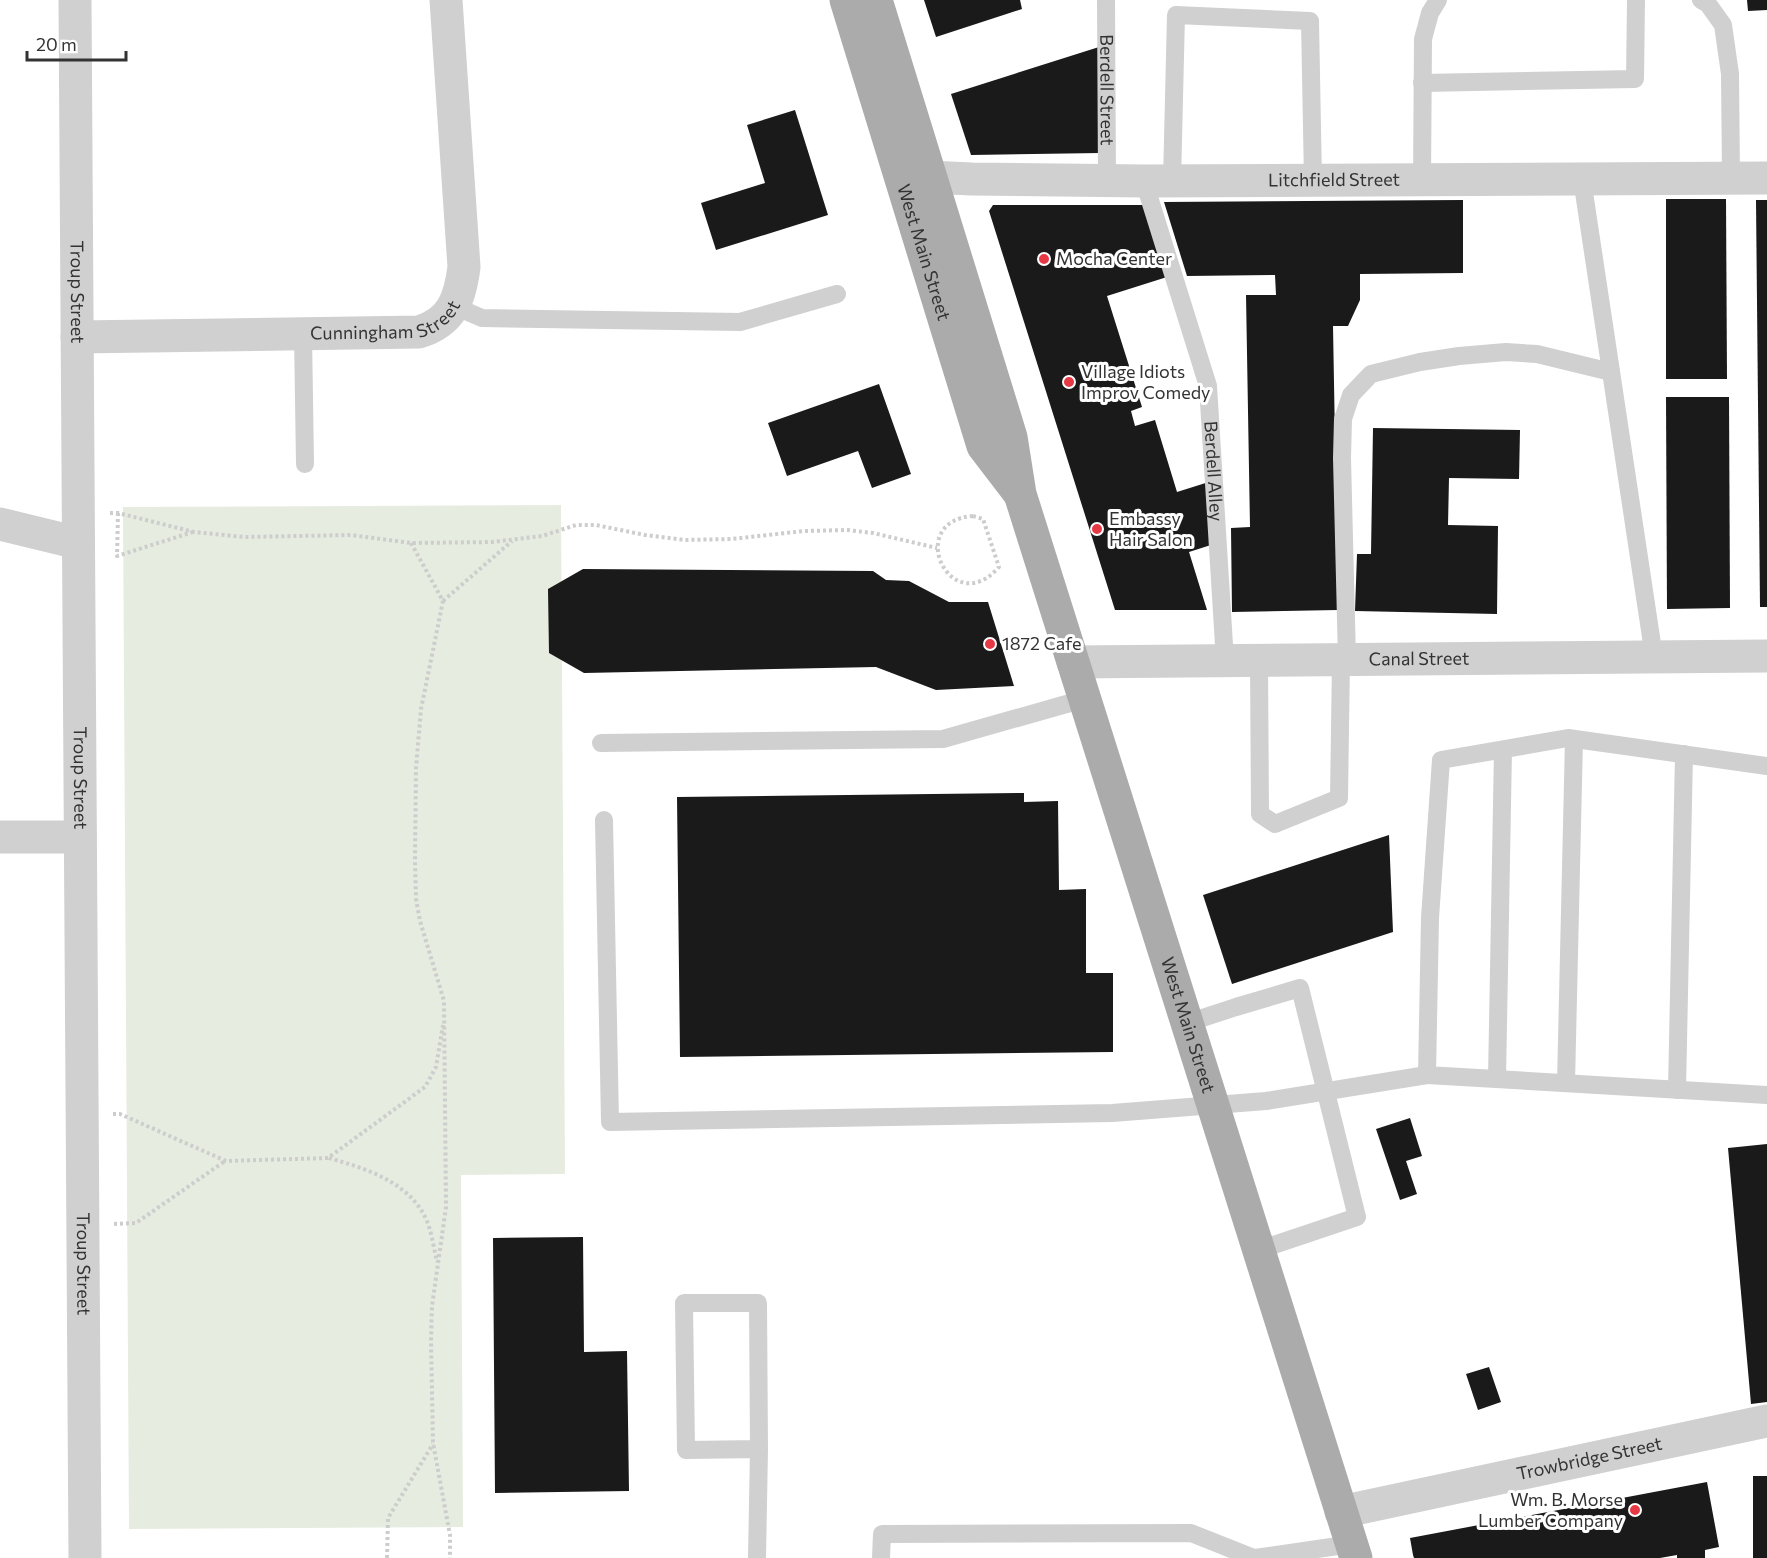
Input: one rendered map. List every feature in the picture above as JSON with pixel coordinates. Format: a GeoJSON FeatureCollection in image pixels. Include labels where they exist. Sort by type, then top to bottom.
{"type":"FeatureCollection","features":[{"type":"Feature","properties":{"kind":"main road","name":"West Main Street"},"geometry":{"type":"LineString","coordinates":[[846,0],[915,176],[1011,437],[1020,494],[1354,1551]]}},
{"type":"Feature","properties":{"kind":"main road","name":"West Main Street"},"geometry":{"type":"LineString","coordinates":[[876,0],[915,176]]}},
{"type":"Feature","properties":{"kind":"street","name":"Troup Street"},"geometry":{"type":"LineString","coordinates":[[75,0],[85,1558]]}},
{"type":"Feature","properties":{"kind":"street","name":"Cunningham Street"},"geometry":{"type":"LineString","coordinates":[[77,337],[418,332],[432,328],[444,320],[461,290],[464,267],[446,0]]}},
{"type":"Feature","properties":{"kind":"street","name":"Litchfield Street"},"geometry":{"type":"LineString","coordinates":[[915,176],[1158,182],[1767,178]]}},
{"type":"Feature","properties":{"kind":"street"},"geometry":{"type":"LineString","coordinates":[[0,524],[78,528]]}},
{"type":"Feature","properties":{"kind":"street","name":"Canal Street"},"geometry":{"type":"LineString","coordinates":[[1073,662],[1767,656]]}},
{"type":"Feature","properties":{"kind":"street"},"geometry":{"type":"LineString","coordinates":[[0,837],[80,837]]}},
{"type":"Feature","properties":{"kind":"street","name":"Trowbridge Street"},"geometry":{"type":"LineString","coordinates":[[1341,1512],[1767,1421]]}},
{"type":"Feature","properties":{"kind":"lane","name":"Berdell Street"},"geometry":{"type":"LineString","coordinates":[[1106,0],[1107,181]]}},
{"type":"Feature","properties":{"kind":"lane"},"geometry":{"type":"LineString","coordinates":[[1422,180],[1423,39],[1430,13],[1438,0]]}},
{"type":"Feature","properties":{"kind":"lane"},"geometry":{"type":"LineString","coordinates":[[1422,83],[1635,80],[1636,0]]}},
{"type":"Feature","properties":{"kind":"lane"},"geometry":{"type":"LineString","coordinates":[[1701,0],[1708,4],[1723,25],[1730,74],[1731,178]]}},
{"type":"Feature","properties":{"kind":"lane","name":"Berdell Alley"},"geometry":{"type":"LineString","coordinates":[[1226,661],[1208,386],[1158,182],[1176,15],[1310,21],[1313,181]]}},
{"type":"Feature","properties":{"kind":"lane"},"geometry":{"type":"LineString","coordinates":[[1582,179],[1654,657]]}},
{"type":"Feature","properties":{"kind":"lane"},"geometry":{"type":"LineString","coordinates":[[454,306],[482,318],[740,322],[837,294]]}},
{"type":"Feature","properties":{"kind":"lane"},"geometry":{"type":"LineString","coordinates":[[303,334],[305,464]]}},
{"type":"Feature","properties":{"kind":"lane"},"geometry":{"type":"LineString","coordinates":[[1259,661],[1260,814],[1275,824],[1339,798],[1344,660],[1343,419],[1351,395],[1371,374],[1420,362],[1459,356],[1506,352],[1537,354],[1611,372]]}},
{"type":"Feature","properties":{"kind":"lane"},"geometry":{"type":"LineString","coordinates":[[600,743],[943,739],[1084,699]]}},
{"type":"Feature","properties":{"kind":"lane"},"geometry":{"type":"LineString","coordinates":[[1566,1083],[1574,739]]}},
{"type":"Feature","properties":{"kind":"lane"},"geometry":{"type":"LineString","coordinates":[[1427,1075],[1430,918],[1441,760],[1574,739],[1767,766]]}},
{"type":"Feature","properties":{"kind":"lane"},"geometry":{"type":"LineString","coordinates":[[1497,1079],[1503,750]]}},
{"type":"Feature","properties":{"kind":"lane"},"geometry":{"type":"LineString","coordinates":[[1677,1090],[1684,754]]}},
{"type":"Feature","properties":{"kind":"lane"},"geometry":{"type":"LineString","coordinates":[[604,820],[610,1122],[1112,1113],[1266,1101],[1427,1075],[1767,1095]]}},
{"type":"Feature","properties":{"kind":"lane"},"geometry":{"type":"LineString","coordinates":[[1187,1023],[1300,988],[1357,1217],[1259,1250]]}},
{"type":"Feature","properties":{"kind":"lane"},"geometry":{"type":"LineString","coordinates":[[757,1558],[759,1449],[758,1303],[684,1304],[686,1450],[759,1449]]}},
{"type":"Feature","properties":{"kind":"lane"},"geometry":{"type":"LineString","coordinates":[[881,1558],[882,1534],[1191,1533],[1255,1558],[1354,1551]]}},
{"type":"Feature","properties":{"kind":"path"},"geometry":{"type":"LineString","coordinates":[[118,513],[117,556],[194,532]]}},
{"type":"Feature","properties":{"kind":"path"},"geometry":{"type":"LineString","coordinates":[[78,528],[118,513],[194,532],[244,537],[351,535],[411,543],[513,541],[542,536],[576,525],[596,525],[655,537],[685,540],[732,539],[804,531],[847,530],[873,532],[937,548]]}},
{"type":"Feature","properties":{"kind":"path"},"geometry":{"type":"LineString","coordinates":[[973,516],[983,519],[999,567],[981,582],[959,581],[942,568],[937,548],[939,537],[952,521],[973,516]]}},
{"type":"Feature","properties":{"kind":"path"},"geometry":{"type":"LineString","coordinates":[[450,1558],[450,1536],[433,1443],[431,1317],[446,1207],[445,1016],[444,1001],[420,921],[416,899],[415,807],[418,735],[443,601],[513,541]]}},
{"type":"Feature","properties":{"kind":"path"},"geometry":{"type":"LineString","coordinates":[[411,543],[443,601]]}},
{"type":"Feature","properties":{"kind":"path"},"geometry":{"type":"LineString","coordinates":[[328,1158],[425,1087],[436,1067],[445,1016]]}},
{"type":"Feature","properties":{"kind":"path"},"geometry":{"type":"LineString","coordinates":[[82,1115],[120,1114],[226,1161],[328,1158],[358,1166],[391,1181],[412,1199],[427,1222],[438,1266]]}},
{"type":"Feature","properties":{"kind":"path"},"geometry":{"type":"LineString","coordinates":[[83,1225],[136,1223],[226,1161]]}},
{"type":"Feature","properties":{"kind":"path"},"geometry":{"type":"LineString","coordinates":[[387,1558],[388,1518],[433,1443]]}},
{"type":"Feature","properties":{"kind":"shaded area"},"geometry":{"type":"Polygon","coordinates":[[[561,505],[565,1174],[461,1175],[463,1527],[129,1529],[123,507],[561,505]]]}},
{"type":"Feature","properties":{"kind":"building"},"geometry":{"type":"Polygon","coordinates":[[[924,0],[1020,0],[1022,9],[936,37],[924,0]]]}},
{"type":"Feature","properties":{"kind":"building"},"geometry":{"type":"Polygon","coordinates":[[[1747,0],[1767,0],[1767,10],[1748,11],[1747,0]]]}},
{"type":"Feature","properties":{"kind":"building"},"geometry":{"type":"Polygon","coordinates":[[[1099,47],[1100,153],[971,155],[951,94],[1099,47]]]}},
{"type":"Feature","properties":{"kind":"building"},"geometry":{"type":"Polygon","coordinates":[[[795,110],[828,215],[716,250],[701,203],[765,183],[747,125],[795,110]]]}},
{"type":"Feature","properties":{"kind":"building"},"geometry":{"type":"Polygon","coordinates":[[[1666,199],[1726,199],[1727,379],[1666,379],[1666,199]]]}},
{"type":"Feature","properties":{"kind":"building"},"geometry":{"type":"Polygon","coordinates":[[[1463,200],[1463,273],[1360,274],[1360,300],[1348,326],[1333,326],[1338,610],[1232,612],[1231,528],[1250,527],[1246,295],[1276,295],[1275,275],[1187,276],[1164,202],[1463,200]]]}},
{"type":"Feature","properties":{"kind":"building"},"geometry":{"type":"Polygon","coordinates":[[[1756,200],[1767,200],[1767,607],[1760,607],[1756,200]]]}},
{"type":"Feature","properties":{"kind":"building"},"geometry":{"type":"Polygon","coordinates":[[[993,205],[1144,205],[1167,277],[1107,296],[1142,407],[1131,411],[1135,426],[1155,420],[1177,492],[1212,481],[1214,544],[1189,552],[1207,610],[1115,610],[989,211],[993,205]]]}},
{"type":"Feature","properties":{"kind":"building"},"geometry":{"type":"Polygon","coordinates":[[[879,384],[911,474],[872,488],[858,451],[787,476],[768,423],[879,384]]]}},
{"type":"Feature","properties":{"kind":"building"},"geometry":{"type":"Polygon","coordinates":[[[1666,397],[1729,397],[1730,608],[1667,609],[1666,397]]]}},
{"type":"Feature","properties":{"kind":"building"},"geometry":{"type":"Polygon","coordinates":[[[1373,428],[1520,430],[1519,479],[1449,478],[1448,525],[1498,526],[1497,614],[1355,611],[1357,554],[1371,554],[1373,428]]]}},
{"type":"Feature","properties":{"kind":"building"},"geometry":{"type":"Polygon","coordinates":[[[583,569],[873,571],[886,580],[909,581],[949,602],[988,602],[1014,686],[936,690],[876,667],[584,673],[549,653],[548,589],[583,569]]]}},
{"type":"Feature","properties":{"kind":"building"},"geometry":{"type":"Polygon","coordinates":[[[1024,793],[1024,802],[1058,801],[1059,890],[1086,889],[1086,973],[1113,973],[1113,1052],[680,1057],[677,797],[1024,793]]]}},
{"type":"Feature","properties":{"kind":"building"},"geometry":{"type":"Polygon","coordinates":[[[1389,835],[1393,932],[1232,984],[1203,895],[1389,835]]]}},
{"type":"Feature","properties":{"kind":"building"},"geometry":{"type":"Polygon","coordinates":[[[1410,1118],[1422,1156],[1406,1161],[1417,1194],[1400,1200],[1376,1129],[1410,1118]]]}},
{"type":"Feature","properties":{"kind":"building"},"geometry":{"type":"Polygon","coordinates":[[[1767,1144],[1767,1402],[1751,1404],[1728,1148],[1767,1144]]]}},
{"type":"Feature","properties":{"kind":"building"},"geometry":{"type":"Polygon","coordinates":[[[583,1237],[584,1352],[627,1351],[629,1491],[495,1493],[493,1238],[583,1237]]]}},
{"type":"Feature","properties":{"kind":"building"},"geometry":{"type":"Polygon","coordinates":[[[1489,1367],[1501,1402],[1478,1410],[1466,1374],[1489,1367]]]}},
{"type":"Feature","properties":{"kind":"building"},"geometry":{"type":"Polygon","coordinates":[[[1753,1476],[1767,1476],[1767,1558],[1753,1558],[1753,1476]]]}},
{"type":"Feature","properties":{"kind":"building","name":"Wm. B. Morse Lumber Company"},"geometry":{"type":"Polygon","coordinates":[[[1707,1482],[1719,1547],[1705,1550],[1705,1558],[1677,1558],[1677,1555],[1660,1558],[1414,1558],[1413,1555],[1410,1538],[1707,1482]]]}},
{"type":"Feature","properties":{"kind":"place","name":"Mocha Center"},"geometry":{"type":"Point","coordinates":[1044,259]}},
{"type":"Feature","properties":{"kind":"place","name":"Village Idiots Improv Comedy"},"geometry":{"type":"Point","coordinates":[1069,382]}},
{"type":"Feature","properties":{"kind":"place","name":"Embassy Hair Salon"},"geometry":{"type":"Point","coordinates":[1097,529]}},
{"type":"Feature","properties":{"kind":"place","name":"1872 Cafe"},"geometry":{"type":"Point","coordinates":[990,644]}},
{"type":"Feature","properties":{"kind":"place","name":"Wm. B. Morse Lumber Company"},"geometry":{"type":"Point","coordinates":[1635,1510]}}]}
